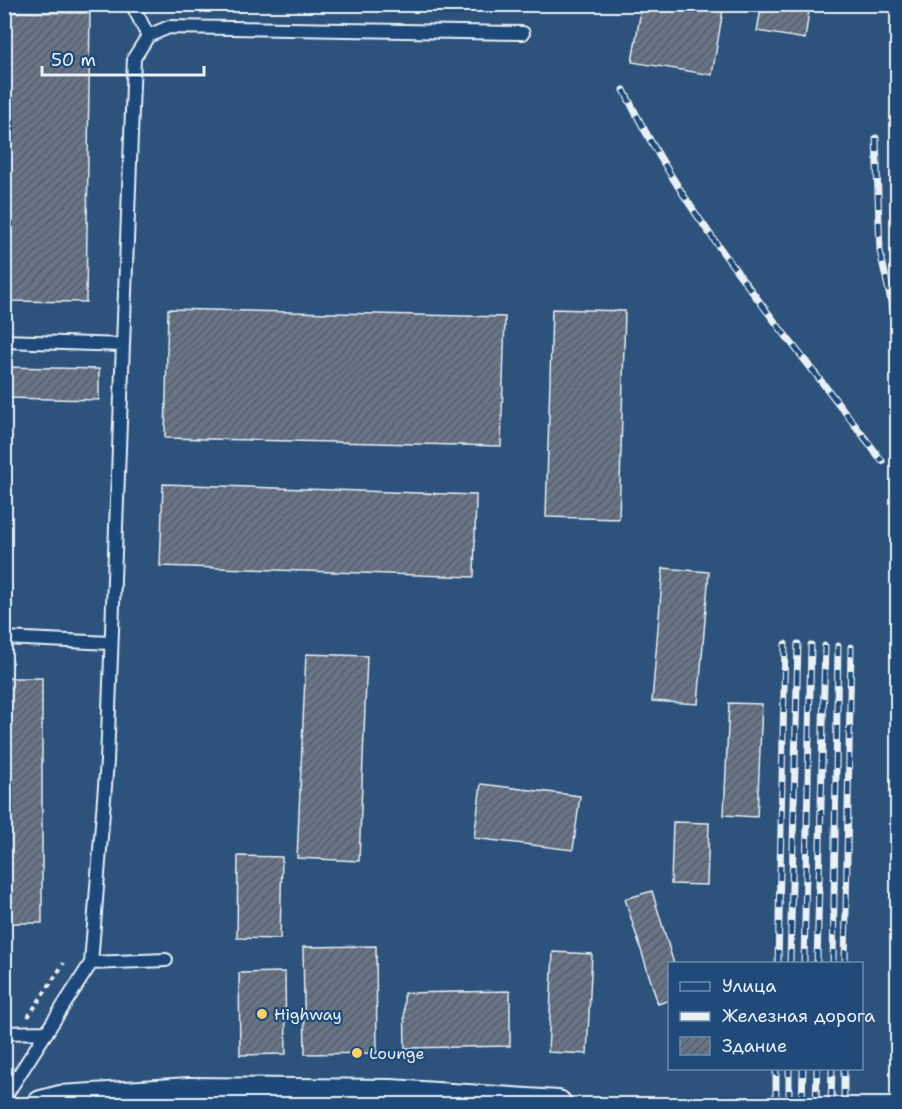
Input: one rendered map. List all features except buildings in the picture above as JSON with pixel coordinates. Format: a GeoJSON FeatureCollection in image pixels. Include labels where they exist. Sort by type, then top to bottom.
{"type":"FeatureCollection","features":[{"type":"Feature","properties":{"kind":"street"},"geometry":{"type":"LineString","coordinates":[[41,1104],[60,1099],[170,1099],[190,1091],[391,1094],[558,1104]]}},
{"type":"Feature","properties":{"kind":"lane"},"geometry":{"type":"LineString","coordinates":[[132,4],[148,36]]}},
{"type":"Feature","properties":{"kind":"lane"},"geometry":{"type":"LineString","coordinates":[[4,1098],[92,963],[107,761],[134,58],[148,36],[169,27],[523,33]]}},
{"type":"Feature","properties":{"kind":"lane"},"geometry":{"type":"LineString","coordinates":[[4,341],[123,345]]}},
{"type":"Feature","properties":{"kind":"lane"},"geometry":{"type":"LineString","coordinates":[[4,639],[111,643]]}},
{"type":"Feature","properties":{"kind":"lane"},"geometry":{"type":"LineString","coordinates":[[92,963],[166,960]]}},
{"type":"Feature","properties":{"kind":"lane"},"geometry":{"type":"LineString","coordinates":[[4,1033],[47,1032]]}},
{"type":"Feature","properties":{"kind":"path"},"geometry":{"type":"LineString","coordinates":[[18,1032],[64,963]]}},
{"type":"Feature","properties":{"kind":"railway"},"geometry":{"type":"LineString","coordinates":[[624,90],[650,140],[711,235],[882,461]]}},
{"type":"Feature","properties":{"kind":"railway"},"geometry":{"type":"LineString","coordinates":[[876,138],[880,251],[898,333]]}},
{"type":"Feature","properties":{"kind":"railway"},"geometry":{"type":"LineString","coordinates":[[778,962],[785,644]]}},
{"type":"Feature","properties":{"kind":"railway"},"geometry":{"type":"LineString","coordinates":[[790,962],[798,644]]}},
{"type":"Feature","properties":{"kind":"railway"},"geometry":{"type":"LineString","coordinates":[[804,962],[811,645]]}},
{"type":"Feature","properties":{"kind":"railway"},"geometry":{"type":"LineString","coordinates":[[817,962],[825,646]]}},
{"type":"Feature","properties":{"kind":"railway"},"geometry":{"type":"LineString","coordinates":[[833,962],[838,646]]}},
{"type":"Feature","properties":{"kind":"railway"},"geometry":{"type":"LineString","coordinates":[[845,962],[851,647]]}},
{"type":"Feature","properties":{"kind":"railway"},"geometry":{"type":"LineString","coordinates":[[776,1070],[776,1104]]}},
{"type":"Feature","properties":{"kind":"railway"},"geometry":{"type":"LineString","coordinates":[[789,1070],[789,1104]]}},
{"type":"Feature","properties":{"kind":"railway"},"geometry":{"type":"LineString","coordinates":[[802,1104],[803,1070]]}},
{"type":"Feature","properties":{"kind":"railway"},"geometry":{"type":"LineString","coordinates":[[816,1104],[817,1070]]}},
{"type":"Feature","properties":{"kind":"railway"},"geometry":{"type":"LineString","coordinates":[[831,1104],[832,1070]]}},
{"type":"Feature","properties":{"kind":"railway"},"geometry":{"type":"LineString","coordinates":[[844,1070],[844,1104]]}},
{"type":"Feature","properties":{"kind":"place","name":"Highway"},"geometry":{"type":"Point","coordinates":[262,1014]}},
{"type":"Feature","properties":{"kind":"place","name":"Lounge"},"geometry":{"type":"Point","coordinates":[357,1053]}}]}
